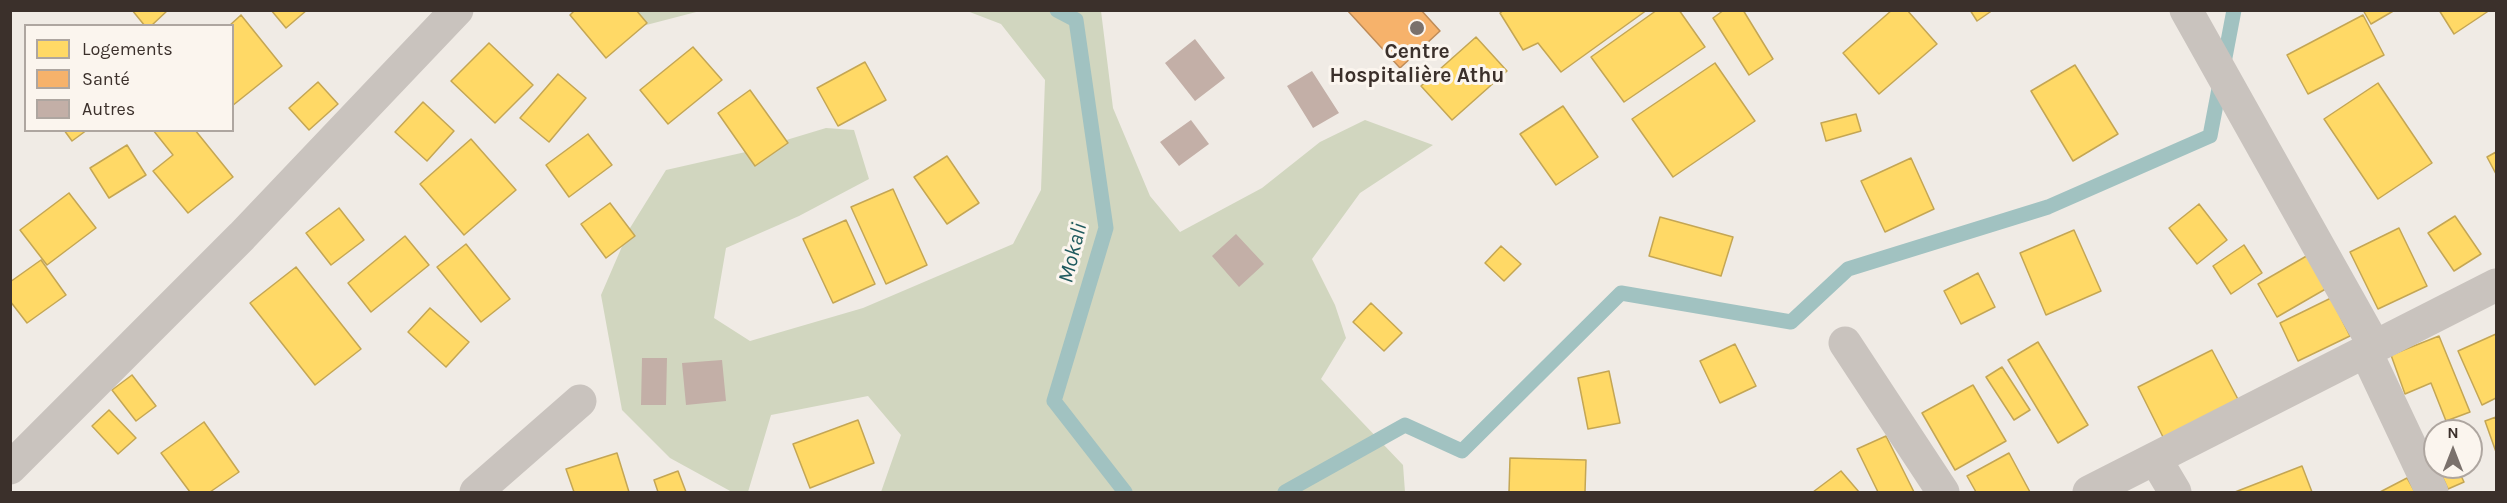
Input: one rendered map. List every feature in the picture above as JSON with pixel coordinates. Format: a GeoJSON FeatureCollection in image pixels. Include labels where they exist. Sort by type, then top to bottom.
{"type":"FeatureCollection","features":[{"type":"Feature","properties":{"kind":"street"},"geometry":{"type":"LineString","coordinates":[[10,468],[242,236],[457,10]]}},
{"type":"Feature","properties":{"kind":"street"},"geometry":{"type":"LineString","coordinates":[[2186,10],[2370,350],[2432,492]]}},
{"type":"Feature","properties":{"kind":"street"},"geometry":{"type":"LineString","coordinates":[[2089,492],[2156,460],[2496,285]]}},
{"type":"Feature","properties":{"kind":"street"},"geometry":{"type":"LineString","coordinates":[[1845,343],[1943,492]]}},
{"type":"Feature","properties":{"kind":"street"},"geometry":{"type":"LineString","coordinates":[[476,492],[580,401]]}},
{"type":"Feature","properties":{"kind":"street"},"geometry":{"type":"LineString","coordinates":[[2156,460],[2175,492]]}},
{"type":"Feature","properties":{"kind":"green space"},"geometry":{"type":"Polygon","coordinates":[[[598,11],[700,11],[627,30],[598,11]]]}},
{"type":"Feature","properties":{"kind":"green space"},"geometry":{"type":"Polygon","coordinates":[[[967,11],[1101,11],[1113,108],[1150,196],[1180,232],[1262,188],[1320,142],[1365,120],[1433,145],[1360,193],[1312,259],[1335,305],[1346,338],[1321,379],[1403,465],[1405,492],[881,492],[901,435],[868,396],[771,415],[748,492],[732,492],[670,458],[622,410],[601,295],[630,228],[666,170],[750,151],[826,128],[854,130],[869,179],[799,216],[726,248],[714,318],[750,341],[863,308],[1013,244],[1041,190],[1045,80],[1001,24],[967,11]]]}},
{"type":"Feature","properties":{"kind":"building: Logements"},"geometry":{"type":"Polygon","coordinates":[[[132,10],[168,10],[153,24],[143,24],[132,10]]]}},
{"type":"Feature","properties":{"kind":"building: Logements"},"geometry":{"type":"Polygon","coordinates":[[[271,10],[307,10],[286,28],[271,10]]]}},
{"type":"Feature","properties":{"kind":"building: Logements"},"geometry":{"type":"Polygon","coordinates":[[[575,10],[636,10],[647,23],[606,58],[570,15],[575,10]]]}},
{"type":"Feature","properties":{"kind":"building: Logements"},"geometry":{"type":"Polygon","coordinates":[[[1504,10],[1647,10],[1561,72],[1538,43],[1523,50],[1500,13],[1504,10]]]}},
{"type":"Feature","properties":{"kind":"building: Logements"},"geometry":{"type":"Polygon","coordinates":[[[1657,10],[1679,10],[1705,47],[1624,102],[1591,57],[1657,10]]]}},
{"type":"Feature","properties":{"kind":"building: Logements"},"geometry":{"type":"Polygon","coordinates":[[[1724,10],[1743,10],[1773,59],[1749,75],[1713,18],[1724,10]]]}},
{"type":"Feature","properties":{"kind":"building: Logements"},"geometry":{"type":"Polygon","coordinates":[[[1892,10],[1907,10],[1937,44],[1879,94],[1843,53],[1892,10]]]}},
{"type":"Feature","properties":{"kind":"building: Logements"},"geometry":{"type":"Polygon","coordinates":[[[1970,10],[1993,10],[1977,21],[1970,10]]]}},
{"type":"Feature","properties":{"kind":"building: Logements"},"geometry":{"type":"Polygon","coordinates":[[[2363,10],[2395,10],[2371,24],[2363,10]]]}},
{"type":"Feature","properties":{"kind":"building: Logements"},"geometry":{"type":"Polygon","coordinates":[[[2439,10],[2490,10],[2454,34],[2439,10]]]}},
{"type":"Feature","properties":{"kind":"building: Logements"},"geometry":{"type":"Polygon","coordinates":[[[241,15],[282,66],[234,104],[234,24],[231,24],[241,15]]]}},
{"type":"Feature","properties":{"kind":"building: Logements"},"geometry":{"type":"Polygon","coordinates":[[[2363,15],[2384,55],[2308,94],[2287,55],[2363,15]]]}},
{"type":"Feature","properties":{"kind":"building: Logements"},"geometry":{"type":"Polygon","coordinates":[[[1476,37],[1507,71],[1452,120],[1421,86],[1476,37]]]}},
{"type":"Feature","properties":{"kind":"building: Logements"},"geometry":{"type":"Polygon","coordinates":[[[489,43],[533,85],[495,123],[451,81],[489,43]]]}},
{"type":"Feature","properties":{"kind":"building: Logements"},"geometry":{"type":"Polygon","coordinates":[[[693,47],[722,80],[668,124],[640,90],[693,47]]]}},
{"type":"Feature","properties":{"kind":"building: Logements"},"geometry":{"type":"Polygon","coordinates":[[[865,62],[886,100],[838,126],[817,88],[865,62]]]}},
{"type":"Feature","properties":{"kind":"building: Logements"},"geometry":{"type":"Polygon","coordinates":[[[1715,63],[1755,121],[1673,177],[1632,119],[1715,63]]]}},
{"type":"Feature","properties":{"kind":"building: Logements"},"geometry":{"type":"Polygon","coordinates":[[[2075,65],[2118,134],[2073,161],[2031,91],[2075,65]]]}},
{"type":"Feature","properties":{"kind":"building: Logements"},"geometry":{"type":"Polygon","coordinates":[[[558,74],[586,98],[549,142],[520,118],[558,74]]]}},
{"type":"Feature","properties":{"kind":"building: Logements"},"geometry":{"type":"Polygon","coordinates":[[[318,82],[338,104],[309,130],[289,108],[318,82]]]}},
{"type":"Feature","properties":{"kind":"building: Logements"},"geometry":{"type":"Polygon","coordinates":[[[2378,83],[2432,163],[2378,199],[2324,119],[2378,83]]]}},
{"type":"Feature","properties":{"kind":"building: Logements"},"geometry":{"type":"Polygon","coordinates":[[[750,90],[788,143],[755,166],[718,113],[750,90]]]}},
{"type":"Feature","properties":{"kind":"building: Logements"},"geometry":{"type":"Polygon","coordinates":[[[423,102],[454,131],[427,161],[395,132],[423,102]]]}},
{"type":"Feature","properties":{"kind":"building: Logements"},"geometry":{"type":"Polygon","coordinates":[[[1563,106],[1598,157],[1556,185],[1520,134],[1563,106]]]}},
{"type":"Feature","properties":{"kind":"building: Logements"},"geometry":{"type":"Polygon","coordinates":[[[1856,114],[1861,131],[1826,141],[1821,123],[1856,114]]]}},
{"type":"Feature","properties":{"kind":"building: Logements"},"geometry":{"type":"Polygon","coordinates":[[[65,132],[84,132],[72,141],[65,132]]]}},
{"type":"Feature","properties":{"kind":"building: Logements"},"geometry":{"type":"Polygon","coordinates":[[[155,132],[197,132],[233,177],[188,213],[153,171],[173,155],[155,132]]]}},
{"type":"Feature","properties":{"kind":"building: Logements"},"geometry":{"type":"Polygon","coordinates":[[[588,134],[612,165],[569,197],[546,165],[588,134]]]}},
{"type":"Feature","properties":{"kind":"building: Logements"},"geometry":{"type":"Polygon","coordinates":[[[471,139],[516,190],[464,235],[420,184],[471,139]]]}},
{"type":"Feature","properties":{"kind":"building: Logements"},"geometry":{"type":"Polygon","coordinates":[[[127,145],[146,175],[109,198],[90,168],[127,145]]]}},
{"type":"Feature","properties":{"kind":"building: Logements"},"geometry":{"type":"Polygon","coordinates":[[[2496,152],[2496,174],[2487,157],[2496,152]]]}},
{"type":"Feature","properties":{"kind":"building: Logements"},"geometry":{"type":"Polygon","coordinates":[[[947,156],[979,203],[947,224],[914,177],[947,156]]]}},
{"type":"Feature","properties":{"kind":"building: Logements"},"geometry":{"type":"Polygon","coordinates":[[[1911,158],[1934,209],[1885,232],[1861,181],[1911,158]]]}},
{"type":"Feature","properties":{"kind":"building: Logements"},"geometry":{"type":"Polygon","coordinates":[[[893,189],[927,265],[886,284],[851,207],[893,189]]]}},
{"type":"Feature","properties":{"kind":"building: Logements"},"geometry":{"type":"Polygon","coordinates":[[[69,193],[96,228],[47,265],[20,230],[69,193]]]}},
{"type":"Feature","properties":{"kind":"building: Logements"},"geometry":{"type":"Polygon","coordinates":[[[610,203],[635,236],[606,258],[581,224],[610,203]]]}},
{"type":"Feature","properties":{"kind":"building: Logements"},"geometry":{"type":"Polygon","coordinates":[[[2199,204],[2227,240],[2197,264],[2169,228],[2199,204]]]}},
{"type":"Feature","properties":{"kind":"building: Logements"},"geometry":{"type":"Polygon","coordinates":[[[339,208],[364,240],[331,265],[306,233],[339,208]]]}},
{"type":"Feature","properties":{"kind":"building: Logements"},"geometry":{"type":"Polygon","coordinates":[[[2455,216],[2481,254],[2454,271],[2428,233],[2455,216]]]}},
{"type":"Feature","properties":{"kind":"building: Logements"},"geometry":{"type":"Polygon","coordinates":[[[1660,217],[1733,237],[1721,276],[1649,256],[1660,217]]]}},
{"type":"Feature","properties":{"kind":"building: Logements"},"geometry":{"type":"Polygon","coordinates":[[[846,220],[875,284],[833,303],[803,239],[846,220]]]}},
{"type":"Feature","properties":{"kind":"building: Logements"},"geometry":{"type":"Polygon","coordinates":[[[2399,228],[2427,286],[2378,309],[2350,252],[2399,228]]]}},
{"type":"Feature","properties":{"kind":"building: Logements"},"geometry":{"type":"Polygon","coordinates":[[[2074,230],[2101,291],[2046,315],[2020,253],[2074,230]]]}},
{"type":"Feature","properties":{"kind":"building: Logements"},"geometry":{"type":"Polygon","coordinates":[[[405,236],[429,265],[371,312],[348,283],[405,236]]]}},
{"type":"Feature","properties":{"kind":"building: Logements"},"geometry":{"type":"Polygon","coordinates":[[[466,244],[510,299],[481,322],[437,267],[466,244]]]}},
{"type":"Feature","properties":{"kind":"building: Logements"},"geometry":{"type":"Polygon","coordinates":[[[2244,245],[2262,273],[2231,294],[2213,266],[2244,245]]]}},
{"type":"Feature","properties":{"kind":"building: Logements"},"geometry":{"type":"Polygon","coordinates":[[[1501,246],[1521,264],[1504,281],[1485,263],[1501,246]]]}},
{"type":"Feature","properties":{"kind":"building: Logements"},"geometry":{"type":"Polygon","coordinates":[[[2310,254],[2329,287],[2277,317],[2258,284],[2310,254]]]}},
{"type":"Feature","properties":{"kind":"building: Logements"},"geometry":{"type":"Polygon","coordinates":[[[41,260],[66,295],[27,323],[10,301],[10,282],[41,260]]]}},
{"type":"Feature","properties":{"kind":"building: Logements"},"geometry":{"type":"Polygon","coordinates":[[[296,267],[361,349],[315,385],[250,303],[296,267]]]}},
{"type":"Feature","properties":{"kind":"building: Logements"},"geometry":{"type":"Polygon","coordinates":[[[1978,273],[1995,307],[1961,324],[1944,291],[1978,273]]]}},
{"type":"Feature","properties":{"kind":"building: Logements"},"geometry":{"type":"Polygon","coordinates":[[[2331,298],[2350,336],[2298,361],[2280,323],[2331,298]]]}},
{"type":"Feature","properties":{"kind":"building: Logements"},"geometry":{"type":"Polygon","coordinates":[[[1371,303],[1402,333],[1384,351],[1353,322],[1371,303]]]}},
{"type":"Feature","properties":{"kind":"building: Logements"},"geometry":{"type":"Polygon","coordinates":[[[430,308],[469,342],[446,367],[408,332],[430,308]]]}},
{"type":"Feature","properties":{"kind":"building: Logements"},"geometry":{"type":"Polygon","coordinates":[[[2496,334],[2496,398],[2482,405],[2458,351],[2496,334]]]}},
{"type":"Feature","properties":{"kind":"building: Logements"},"geometry":{"type":"Polygon","coordinates":[[[2439,336],[2470,412],[2445,419],[2431,383],[2405,394],[2391,355],[2439,336]]]}},
{"type":"Feature","properties":{"kind":"building: Logements"},"geometry":{"type":"Polygon","coordinates":[[[2038,342],[2088,425],[2058,443],[2008,360],[2038,342]]]}},
{"type":"Feature","properties":{"kind":"building: Logements"},"geometry":{"type":"Polygon","coordinates":[[[1735,344],[1756,386],[1720,403],[1700,361],[1735,344]]]}},
{"type":"Feature","properties":{"kind":"building: Logements"},"geometry":{"type":"Polygon","coordinates":[[[2212,350],[2241,405],[2166,443],[2138,387],[2212,350]]]}},
{"type":"Feature","properties":{"kind":"building: Logements"},"geometry":{"type":"Polygon","coordinates":[[[2002,367],[2030,410],[2014,420],[1986,377],[2002,367]]]}},
{"type":"Feature","properties":{"kind":"building: Logements"},"geometry":{"type":"Polygon","coordinates":[[[1609,371],[1620,423],[1588,429],[1578,378],[1609,371]]]}},
{"type":"Feature","properties":{"kind":"building: Logements"},"geometry":{"type":"Polygon","coordinates":[[[132,375],[156,406],[136,421],[112,390],[132,375]]]}},
{"type":"Feature","properties":{"kind":"building: Logements"},"geometry":{"type":"Polygon","coordinates":[[[1973,385],[2006,441],[1955,470],[1922,413],[1973,385]]]}},
{"type":"Feature","properties":{"kind":"building: Logements"},"geometry":{"type":"Polygon","coordinates":[[[109,410],[136,438],[118,454],[92,426],[109,410]]]}},
{"type":"Feature","properties":{"kind":"building: Logements"},"geometry":{"type":"Polygon","coordinates":[[[2496,417],[2496,452],[2485,421],[2496,417]]]}},
{"type":"Feature","properties":{"kind":"building: Logements"},"geometry":{"type":"Polygon","coordinates":[[[858,420],[874,463],[810,488],[793,444],[858,420]]]}},
{"type":"Feature","properties":{"kind":"building: Logements"},"geometry":{"type":"Polygon","coordinates":[[[204,422],[239,472],[210,492],[190,492],[161,453],[204,422]]]}},
{"type":"Feature","properties":{"kind":"building: Logements"},"geometry":{"type":"Polygon","coordinates":[[[1886,436],[1914,492],[1878,492],[1857,449],[1886,436]]]}},
{"type":"Feature","properties":{"kind":"building: Logements"},"geometry":{"type":"Polygon","coordinates":[[[617,453],[629,492],[574,492],[566,469],[617,453]]]}},
{"type":"Feature","properties":{"kind":"building: Logements"},"geometry":{"type":"Polygon","coordinates":[[[2009,453],[2030,492],[1976,492],[1967,476],[2009,453]]]}},
{"type":"Feature","properties":{"kind":"building: Logements"},"geometry":{"type":"Polygon","coordinates":[[[1510,458],[1586,460],[1585,492],[1509,492],[1510,458]]]}},
{"type":"Feature","properties":{"kind":"building: Logements"},"geometry":{"type":"Polygon","coordinates":[[[2302,466],[2312,492],[2235,492],[2302,466]]]}},
{"type":"Feature","properties":{"kind":"building: Logements"},"geometry":{"type":"Polygon","coordinates":[[[678,471],[686,492],[658,492],[654,480],[678,471]]]}},
{"type":"Feature","properties":{"kind":"building: Logements"},"geometry":{"type":"Polygon","coordinates":[[[1841,471],[1859,492],[1813,492],[1841,471]]]}},
{"type":"Feature","properties":{"kind":"building: Logements"},"geometry":{"type":"Polygon","coordinates":[[[2407,478],[2415,492],[2380,492],[2407,478]]]}},
{"type":"Feature","properties":{"kind":"building: Logements"},"geometry":{"type":"Polygon","coordinates":[[[2443,479],[2463,479],[2464,482],[2448,489],[2443,479]]]}},
{"type":"Feature","properties":{"kind":"building: Santé"},"geometry":{"type":"Polygon","coordinates":[[[1347,10],[1421,10],[1440,31],[1400,68],[1347,10]]]}},
{"type":"Feature","properties":{"kind":"building: Autres"},"geometry":{"type":"Polygon","coordinates":[[[1195,39],[1225,78],[1195,101],[1165,63],[1195,39]]]}},
{"type":"Feature","properties":{"kind":"building: Autres"},"geometry":{"type":"Polygon","coordinates":[[[1312,71],[1339,113],[1313,128],[1287,86],[1312,71]]]}},
{"type":"Feature","properties":{"kind":"building: Autres"},"geometry":{"type":"Polygon","coordinates":[[[1191,120],[1209,144],[1179,166],[1160,142],[1191,120]]]}},
{"type":"Feature","properties":{"kind":"building: Autres"},"geometry":{"type":"Polygon","coordinates":[[[1236,234],[1264,264],[1239,287],[1212,256],[1236,234]]]}},
{"type":"Feature","properties":{"kind":"building: Autres"},"geometry":{"type":"Polygon","coordinates":[[[642,358],[667,358],[666,405],[641,405],[642,358]]]}},
{"type":"Feature","properties":{"kind":"building: Autres"},"geometry":{"type":"Polygon","coordinates":[[[722,360],[726,401],[686,405],[682,363],[722,360]]]}},
{"type":"Feature","properties":{"kind":"waterway","name":"Mokali"},"geometry":{"type":"LineString","coordinates":[[1057,10],[1076,20],[1106,228],[1054,401],[1125,492]]}},
{"type":"Feature","properties":{"kind":"waterway"},"geometry":{"type":"LineString","coordinates":[[1285,492],[1405,425],[1462,451],[1621,293],[1791,322],[1848,269],[2048,207],[2210,136],[2234,10]]}},
{"type":"Feature","properties":{"kind":"place","name":"Centre Hospitalière Athu"},"geometry":{"type":"Point","coordinates":[1417,28]}}]}
